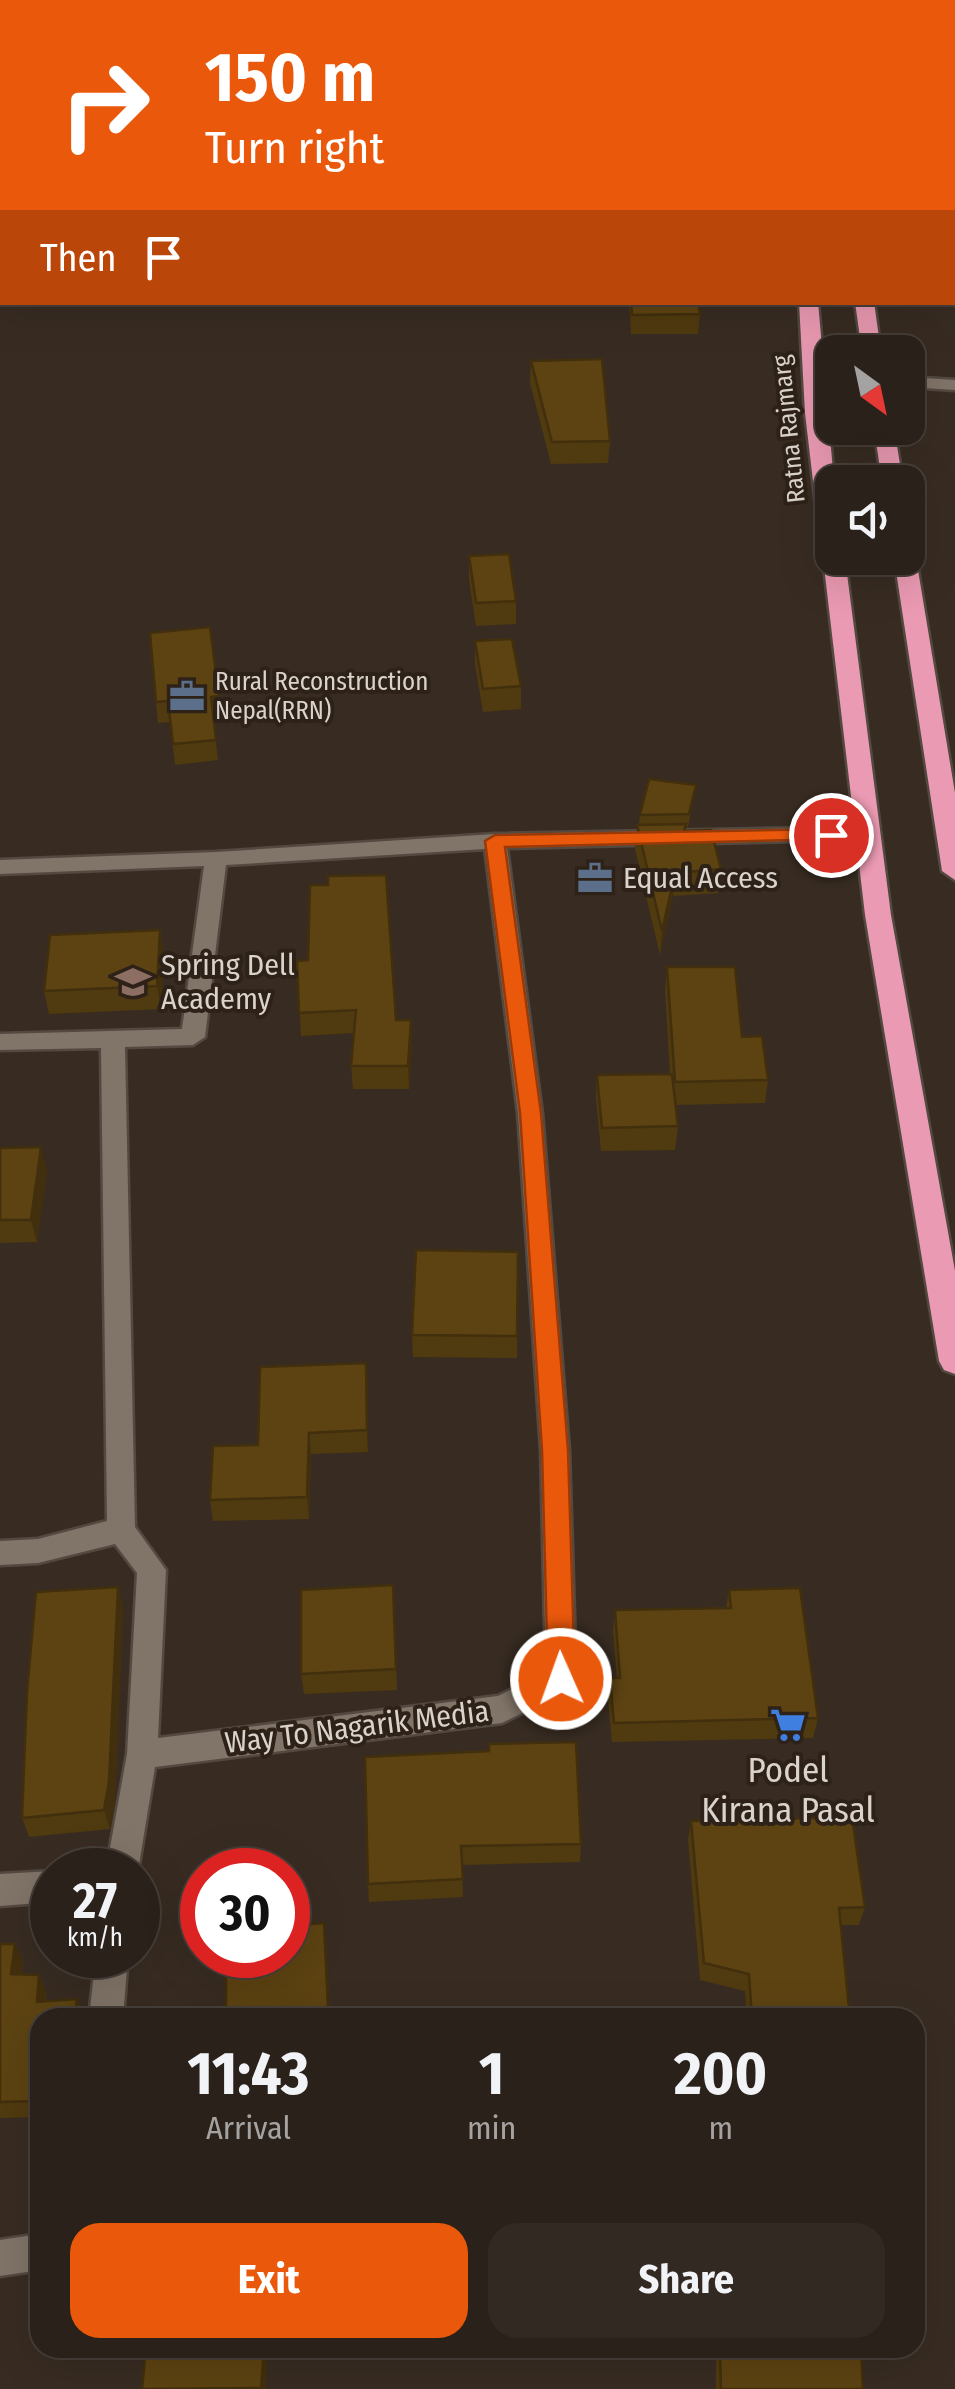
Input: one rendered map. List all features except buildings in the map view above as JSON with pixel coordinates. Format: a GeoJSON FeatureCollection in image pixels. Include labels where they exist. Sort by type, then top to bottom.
{"type":"FeatureCollection","features":[{"type":"Feature","properties":{"kind":"highway","name":"Ratna Rajmarg"},"geometry":{"type":"LineString","coordinates":[[808,305],[822,465]]}},
{"type":"Feature","properties":{"kind":"highway"},"geometry":{"type":"LineString","coordinates":[[864,305],[869,335]]}},
{"type":"Feature","properties":{"kind":"highway"},"geometry":{"type":"LineString","coordinates":[[836,575],[878,914],[955,1361]]}},
{"type":"Feature","properties":{"kind":"highway"},"geometry":{"type":"LineString","coordinates":[[907,575],[955,872]]}},
{"type":"Feature","properties":{"kind":"street"},"geometry":{"type":"LineString","coordinates":[[925,383],[955,385]]}},
{"type":"Feature","properties":{"kind":"street"},"geometry":{"type":"LineString","coordinates":[[0,867],[216,859],[495,841],[869,834]]}},
{"type":"Feature","properties":{"kind":"street","name":"Way To Nagarik Media"},"geometry":{"type":"LineString","coordinates":[[142,1754],[502,1709],[561,1679],[555,1450],[530,1113],[495,841]]}},
{"type":"Feature","properties":{"kind":"street"},"geometry":{"type":"LineString","coordinates":[[0,1042],[192,1037],[216,859]]}},
{"type":"Feature","properties":{"kind":"street"},"geometry":{"type":"LineString","coordinates":[[114,1039],[121,1530],[152,1570],[142,1754],[126,1848]]}},
{"type":"Feature","properties":{"kind":"street"},"geometry":{"type":"LineString","coordinates":[[0,1553],[38,1550],[121,1530]]}},
{"type":"Feature","properties":{"kind":"street"},"geometry":{"type":"LineString","coordinates":[[0,1890],[30,1888]]}},
{"type":"Feature","properties":{"kind":"street"},"geometry":{"type":"LineString","coordinates":[[107,2008],[110,1978]]}},
{"type":"Feature","properties":{"kind":"street"},"geometry":{"type":"LineString","coordinates":[[0,2258],[30,2254]]}},
{"type":"Feature","properties":{"kind":"place","name":"Rural Reconstruction Nepal(RRN)"},"geometry":{"type":"Point","coordinates":[187,696]}},
{"type":"Feature","properties":{"kind":"place","name":"Equal Access"},"geometry":{"type":"Point","coordinates":[595,878]}},
{"type":"Feature","properties":{"kind":"place","name":"Spring Dell Academy"},"geometry":{"type":"Point","coordinates":[133,982]}},
{"type":"Feature","properties":{"kind":"place","name":"Podel Kirana Pasal"},"geometry":{"type":"Point","coordinates":[788,1725]}},
{"type":"Feature","properties":{"kind":"route"},"geometry":{"type":"LineString","coordinates":[[561,1679],[555,1450],[530,1113],[495,841],[831,835]]}}]}
